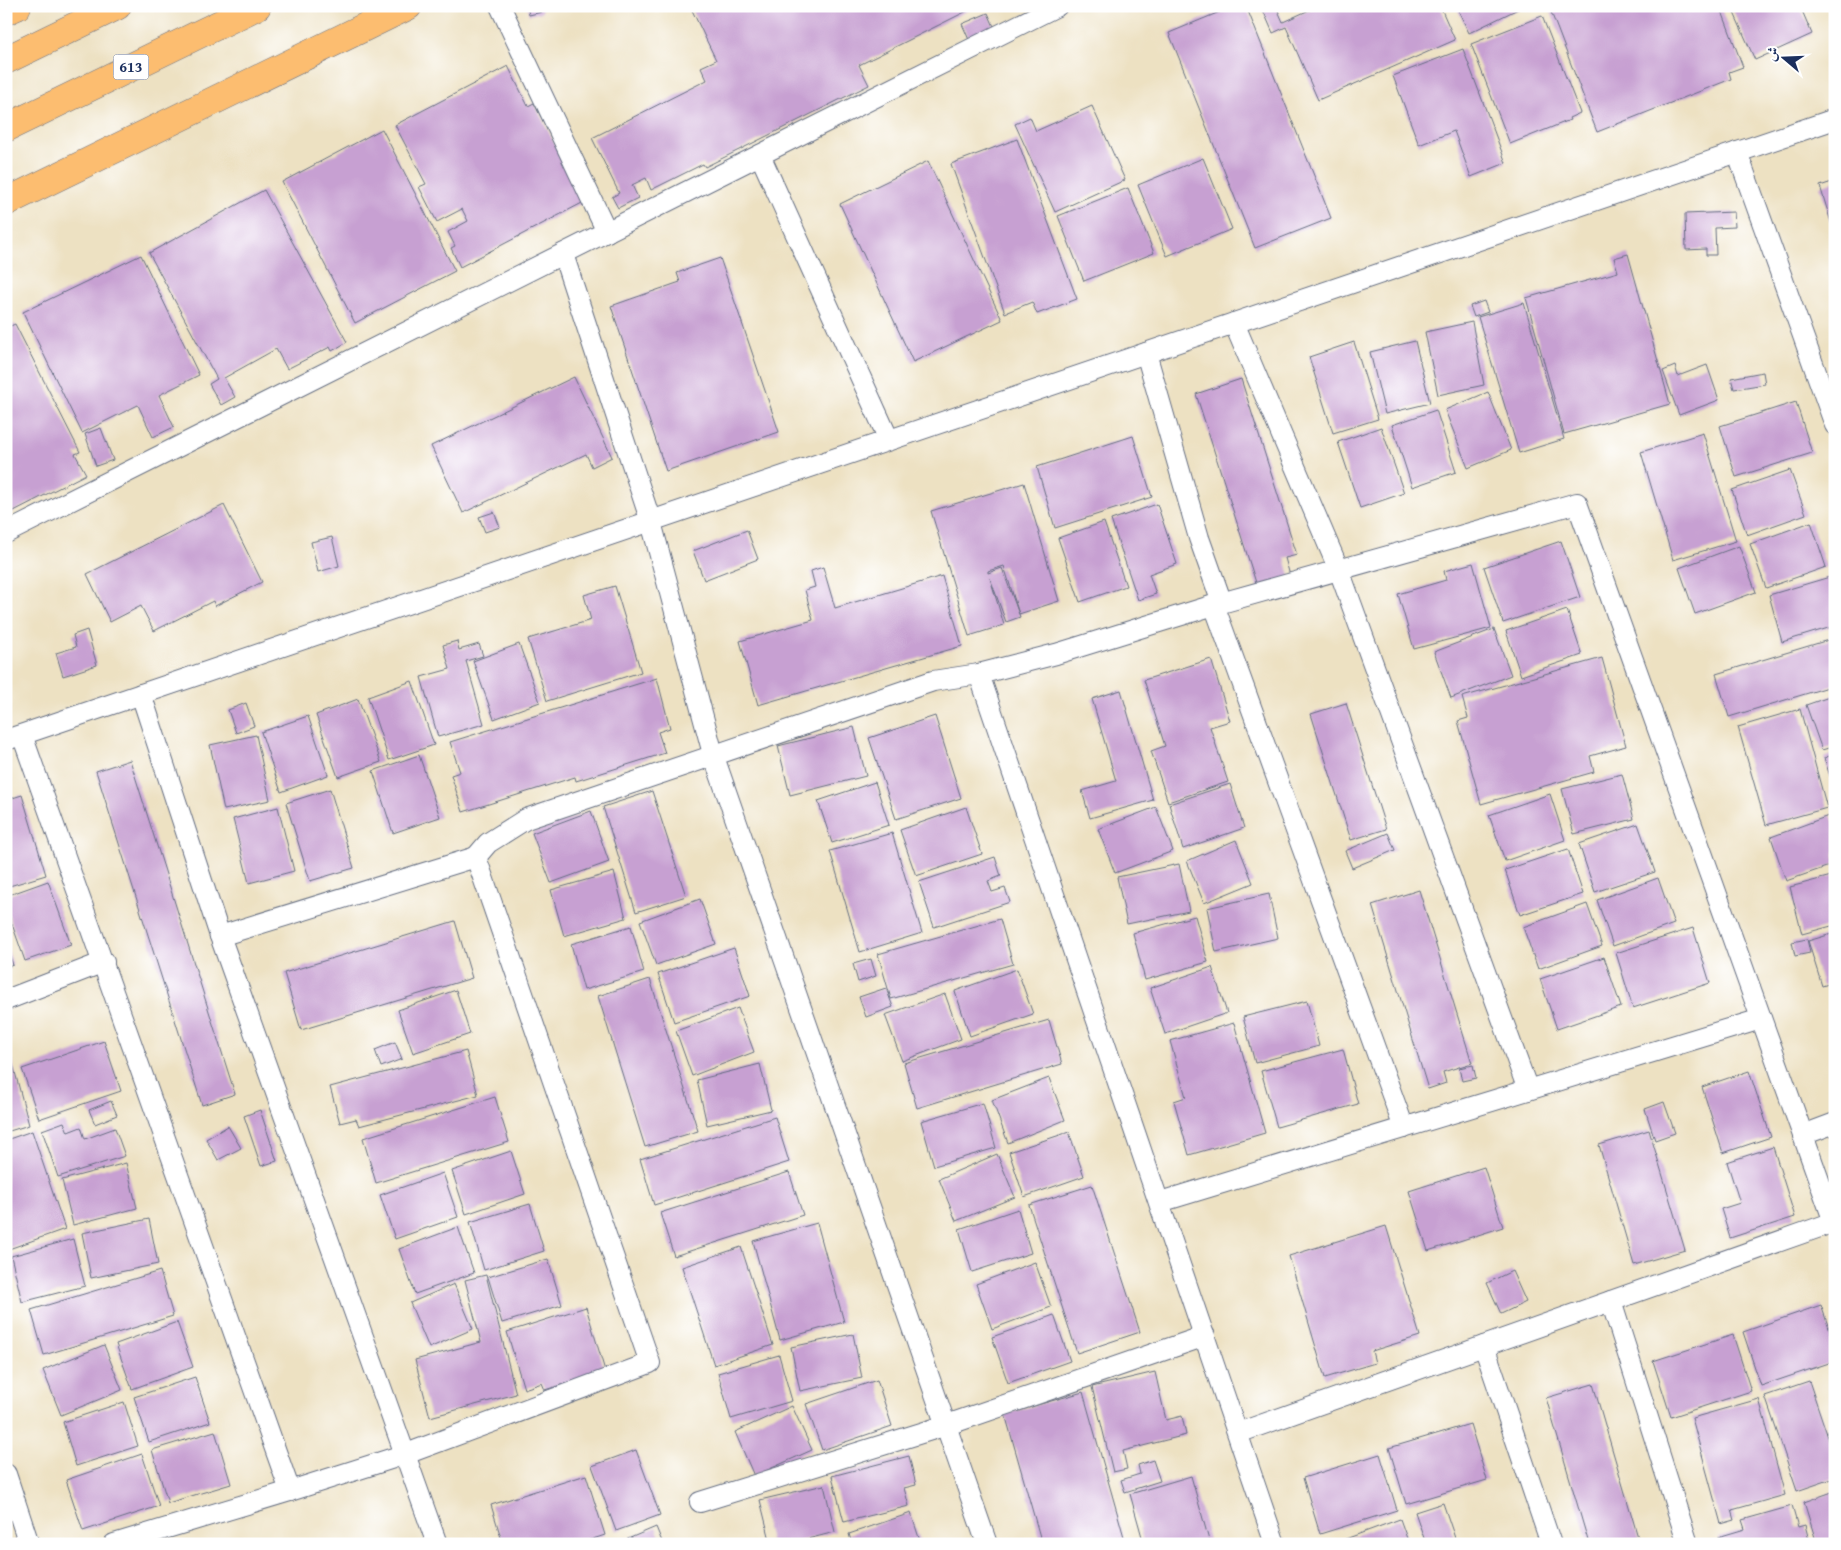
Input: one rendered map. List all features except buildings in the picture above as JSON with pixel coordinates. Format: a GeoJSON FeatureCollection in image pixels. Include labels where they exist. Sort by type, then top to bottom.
{"type":"FeatureCollection","features":[{"type":"Feature","properties":{"kind":"main road"},"geometry":{"type":"LineString","coordinates":[[6,11],[17,6]]}},
{"type":"Feature","properties":{"kind":"main road"},"geometry":{"type":"LineString","coordinates":[[6,60],[116,6]]}},
{"type":"Feature","properties":{"kind":"main road","name":"613"},"geometry":{"type":"LineString","coordinates":[[6,128],[257,6]]}},
{"type":"Feature","properties":{"kind":"main road"},"geometry":{"type":"LineString","coordinates":[[6,202],[408,6]]}},
{"type":"Feature","properties":{"kind":"street"},"geometry":{"type":"LineString","coordinates":[[500,6],[607,232]]}},
{"type":"Feature","properties":{"kind":"street"},"geometry":{"type":"LineString","coordinates":[[6,533],[1057,6]]}},
{"type":"Feature","properties":{"kind":"street"},"geometry":{"type":"LineString","coordinates":[[290,1491],[104,962],[16,741],[141,694],[1835,119]]}},
{"type":"Feature","properties":{"kind":"street"},"geometry":{"type":"LineString","coordinates":[[1737,152],[1835,425]]}},
{"type":"Feature","properties":{"kind":"street"},"geometry":{"type":"LineString","coordinates":[[760,155],[889,440]]}},
{"type":"Feature","properties":{"kind":"street"},"geometry":{"type":"LineString","coordinates":[[563,254],[650,522],[713,754],[988,1544]]}},
{"type":"Feature","properties":{"kind":"street"},"geometry":{"type":"LineString","coordinates":[[1234,323],[1339,570],[1528,1090]]}},
{"type":"Feature","properties":{"kind":"street"},"geometry":{"type":"LineString","coordinates":[[1146,353],[1218,604],[1404,1128]]}},
{"type":"Feature","properties":{"kind":"street"},"geometry":{"type":"LineString","coordinates":[[220,936],[476,857],[488,843],[526,820],[713,754],[933,681],[979,674],[1056,654],[1218,604],[1577,503],[1834,1224],[1238,1434]]}},
{"type":"Feature","properties":{"kind":"street"},"geometry":{"type":"LineString","coordinates":[[979,674],[1275,1544]]}},
{"type":"Feature","properties":{"kind":"street"},"geometry":{"type":"LineString","coordinates":[[141,694],[220,936],[437,1544]]}},
{"type":"Feature","properties":{"kind":"street"},"geometry":{"type":"LineString","coordinates":[[114,1544],[406,1454],[650,1363],[476,857]]}},
{"type":"Feature","properties":{"kind":"street"},"geometry":{"type":"LineString","coordinates":[[6,1000],[104,962]]}},
{"type":"Feature","properties":{"kind":"street"},"geometry":{"type":"LineString","coordinates":[[1160,1202],[1761,1019]]}},
{"type":"Feature","properties":{"kind":"street"},"geometry":{"type":"LineString","coordinates":[[1802,1134],[1835,1123]]}},
{"type":"Feature","properties":{"kind":"street"},"geometry":{"type":"LineString","coordinates":[[1611,1301],[1688,1544]]}},
{"type":"Feature","properties":{"kind":"street"},"geometry":{"type":"LineString","coordinates":[[700,1502],[946,1425],[1205,1336]]}},
{"type":"Feature","properties":{"kind":"street"},"geometry":{"type":"LineString","coordinates":[[1484,1346],[1551,1544]]}},
{"type":"Feature","properties":{"kind":"street"},"geometry":{"type":"LineString","coordinates":[[6,1474],[29,1544]]}}]}
